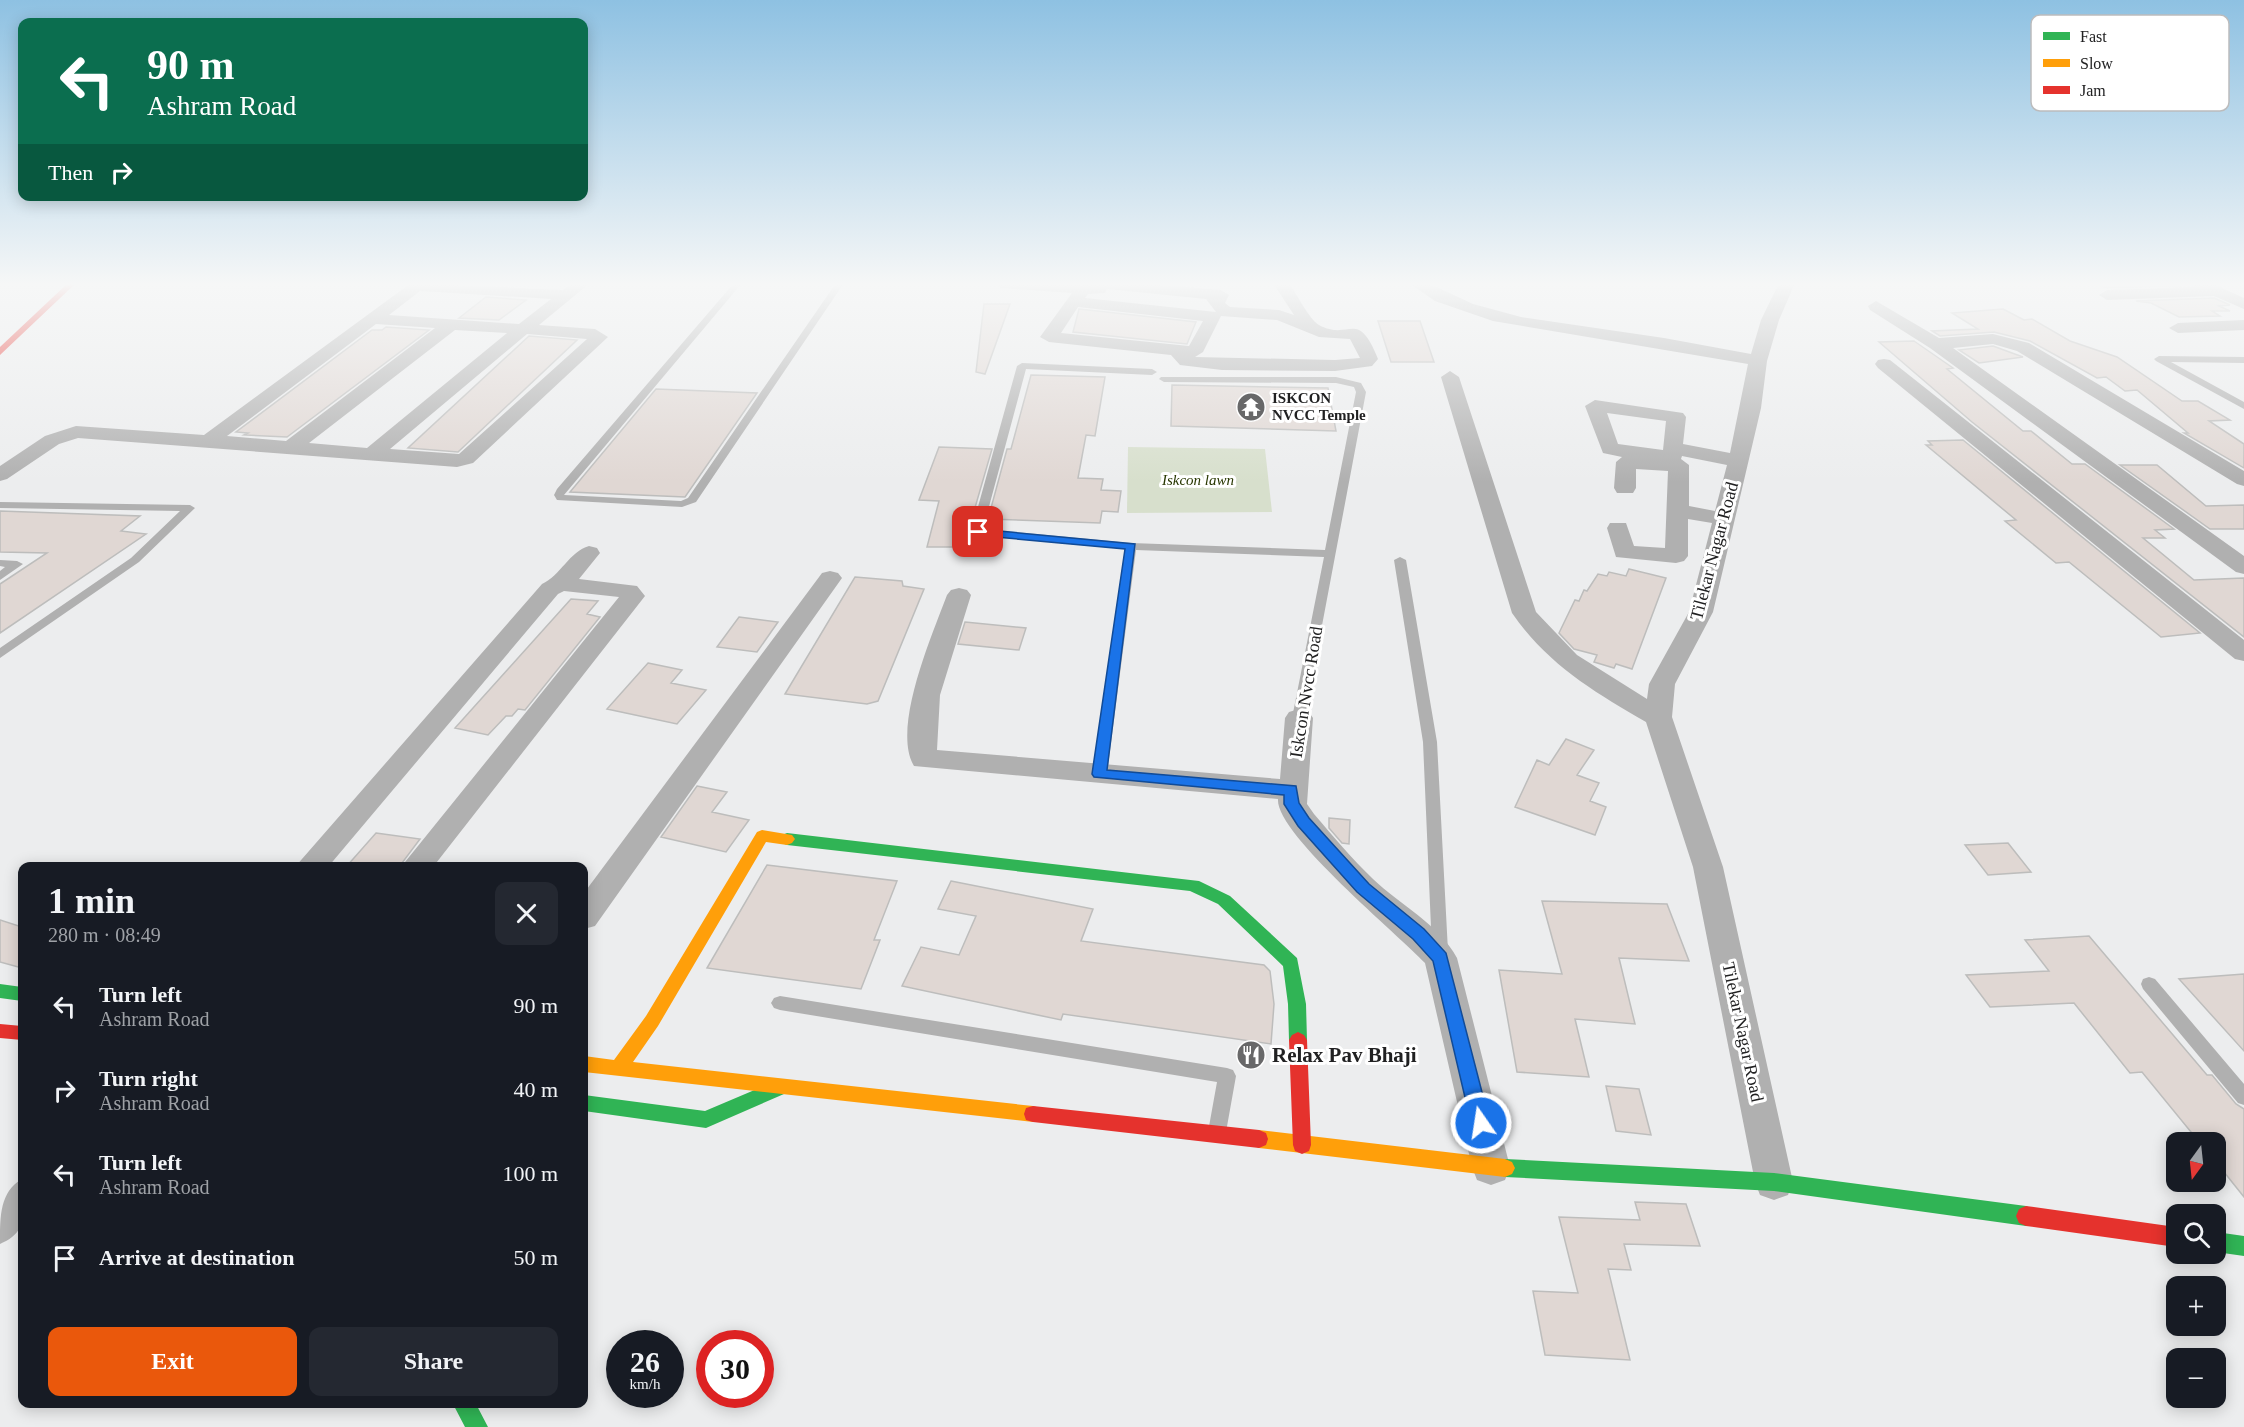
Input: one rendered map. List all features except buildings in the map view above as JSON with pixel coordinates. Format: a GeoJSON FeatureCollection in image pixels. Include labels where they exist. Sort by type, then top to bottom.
{"type":"FeatureCollection","features":[{"type":"Feature","properties":{"kind":"main road"},"geometry":{"type":"LineString","coordinates":[[618,1070],[652,1021],[762,836],[1193,885],[1224,900],[1291,963],[1297,1004],[1302,1145]]}},
{"type":"Feature","properties":{"kind":"main road"},"geometry":{"type":"LineString","coordinates":[[0,992],[18,994]]}},
{"type":"Feature","properties":{"kind":"main road"},"geometry":{"type":"LineString","coordinates":[[0,1031],[18,1033]]}},
{"type":"Feature","properties":{"kind":"main road"},"geometry":{"type":"LineString","coordinates":[[588,1065],[618,1070],[1216,1134],[1491,1167],[1774,1182],[2166,1235]]}},
{"type":"Feature","properties":{"kind":"main road"},"geometry":{"type":"LineString","coordinates":[[588,1105],[706,1120],[780,1088]]}},
{"type":"Feature","properties":{"kind":"main road"},"geometry":{"type":"LineString","coordinates":[[2226,1243],[2244,1246]]}},
{"type":"Feature","properties":{"kind":"main road"},"geometry":{"type":"LineString","coordinates":[[466,1408],[477,1427]]}},
{"type":"Feature","properties":{"kind":"street"},"geometry":{"type":"LineString","coordinates":[[208,441],[331,350]]}},
{"type":"Feature","properties":{"kind":"street"},"geometry":{"type":"LineString","coordinates":[[291,447],[418,350]]}},
{"type":"Feature","properties":{"kind":"street"},"geometry":{"type":"LineString","coordinates":[[372,454],[498,350]]}},
{"type":"Feature","properties":{"kind":"street"},"geometry":{"type":"LineString","coordinates":[[0,475],[52,440],[76,432],[457,461],[466,459],[585,350]]}},
{"type":"Feature","properties":{"kind":"street"},"geometry":{"type":"LineString","coordinates":[[1166,350],[1194,352],[1195,350]]}},
{"type":"Feature","properties":{"kind":"street"},"geometry":{"type":"LineString","coordinates":[[1180,351],[1180,357],[1186,361],[1253,368],[1284,364],[1337,367],[1366,362],[1369,358],[1365,350]]}},
{"type":"Feature","properties":{"kind":"street"},"geometry":{"type":"LineString","coordinates":[[1707,350],[1758,361]]}},
{"type":"Feature","properties":{"kind":"street","name":"Tilekar Nagar Road"},"geometry":{"type":"LineString","coordinates":[[1761,350],[1751,408],[1701,612],[1662,684],[1658,717],[1708,867],[1774,1182]]}},
{"type":"Feature","properties":{"kind":"street"},"geometry":{"type":"LineString","coordinates":[[1944,350],[2244,567]]}},
{"type":"Feature","properties":{"kind":"street"},"geometry":{"type":"LineString","coordinates":[[2027,350],[2244,480]]}},
{"type":"Feature","properties":{"kind":"street"},"geometry":{"type":"LineString","coordinates":[[1884,364],[2244,653]]}},
{"type":"Feature","properties":{"kind":"street"},"geometry":{"type":"LineString","coordinates":[[1450,377],[1524,613],[1538,635],[1559,656],[1658,717]]}},
{"type":"Feature","properties":{"kind":"street"},"geometry":{"type":"LineString","coordinates":[[1674,448],[1738,461]]}},
{"type":"Feature","properties":{"kind":"street"},"geometry":{"type":"LineString","coordinates":[[1618,528],[1624,552],[1676,556],[1679,465],[1626,462],[1625,488]]}},
{"type":"Feature","properties":{"kind":"street"},"geometry":{"type":"LineString","coordinates":[[1678,511],[1724,519]]}},
{"type":"Feature","properties":{"kind":"street"},"geometry":{"type":"LineString","coordinates":[[314,862],[550,589],[561,584],[589,553]]}},
{"type":"Feature","properties":{"kind":"street"},"geometry":{"type":"LineString","coordinates":[[588,911],[830,578]]}},
{"type":"Feature","properties":{"kind":"street"},"geometry":{"type":"LineString","coordinates":[[420,862],[633,596],[630,591],[561,584]]}},
{"type":"Feature","properties":{"kind":"street"},"geometry":{"type":"LineString","coordinates":[[959,596],[924,694],[921,732],[924,759],[1291,790]]}},
{"type":"Feature","properties":{"kind":"street","name":"Iskcon Nvcc Road"},"geometry":{"type":"LineString","coordinates":[[1299,718],[1291,790],[1292,804],[1303,822],[1363,888],[1418,934],[1440,958],[1491,1167]]}},
{"type":"Feature","properties":{"kind":"street"},"geometry":{"type":"LineString","coordinates":[[0,1225],[18,1202]]}},
{"type":"Feature","properties":{"kind":"lane"},"geometry":{"type":"LineString","coordinates":[[681,350],[561,491],[559,495],[561,498],[682,504],[692,500],[795,350]]}},
{"type":"Feature","properties":{"kind":"lane"},"geometry":{"type":"LineString","coordinates":[[2244,360],[2159,359],[2244,406]]}},
{"type":"Feature","properties":{"kind":"lane"},"geometry":{"type":"LineString","coordinates":[[1152,372],[1022,366],[978,532],[1131,546],[1330,554]]}},
{"type":"Feature","properties":{"kind":"lane","name":"Iskcon Nvcc Road"},"geometry":{"type":"LineString","coordinates":[[1164,379],[1336,380],[1358,385],[1362,398],[1343,478],[1299,718]]}},
{"type":"Feature","properties":{"kind":"lane"},"geometry":{"type":"LineString","coordinates":[[0,505],[190,508],[135,560],[0,654]]}},
{"type":"Feature","properties":{"kind":"lane"},"geometry":{"type":"LineString","coordinates":[[1100,774],[1131,546]]}},
{"type":"Feature","properties":{"kind":"lane"},"geometry":{"type":"LineString","coordinates":[[1400,560],[1430,742],[1440,958]]}},
{"type":"Feature","properties":{"kind":"lane"},"geometry":{"type":"LineString","coordinates":[[0,563],[17,564],[0,576]]}},
{"type":"Feature","properties":{"kind":"lane"},"geometry":{"type":"LineString","coordinates":[[2149,984],[2244,1097]]}},
{"type":"Feature","properties":{"kind":"lane"},"geometry":{"type":"LineString","coordinates":[[780,1004],[1227,1076],[1216,1134]]}},
{"type":"Feature","properties":{"kind":"green space","name":"Iskcon lawn"},"geometry":{"type":"Polygon","coordinates":[[[1128,447],[1265,449],[1272,512],[1127,513],[1128,447]]]}},
{"type":"Feature","properties":{"kind":"traffic: fast"},"geometry":{"type":"LineString","coordinates":[[787,839],[1193,885],[1224,900],[1291,963],[1297,1004],[1298,1040]]}},
{"type":"Feature","properties":{"kind":"traffic: fast"},"geometry":{"type":"LineString","coordinates":[[0,991],[18,993]]}},
{"type":"Feature","properties":{"kind":"traffic: fast"},"geometry":{"type":"LineString","coordinates":[[588,1104],[706,1120],[778,1088]]}},
{"type":"Feature","properties":{"kind":"traffic: fast"},"geometry":{"type":"LineString","coordinates":[[1505,1168],[1774,1182],[2026,1216]]}},
{"type":"Feature","properties":{"kind":"traffic: fast"},"geometry":{"type":"LineString","coordinates":[[2226,1243],[2244,1246]]}},
{"type":"Feature","properties":{"kind":"traffic: fast"},"geometry":{"type":"LineString","coordinates":[[466,1408],[477,1427]]}},
{"type":"Feature","properties":{"kind":"traffic: slow"},"geometry":{"type":"LineString","coordinates":[[618,1069],[652,1021],[762,836],[787,839]]}},
{"type":"Feature","properties":{"kind":"traffic: slow"},"geometry":{"type":"LineString","coordinates":[[588,1064],[1033,1114]]}},
{"type":"Feature","properties":{"kind":"traffic: slow"},"geometry":{"type":"LineString","coordinates":[[1259,1139],[1505,1168]]}},
{"type":"Feature","properties":{"kind":"traffic: jam"},"geometry":{"type":"LineString","coordinates":[[0,1031],[18,1033]]}},
{"type":"Feature","properties":{"kind":"traffic: jam"},"geometry":{"type":"LineString","coordinates":[[1298,1040],[1302,1145]]}},
{"type":"Feature","properties":{"kind":"traffic: jam"},"geometry":{"type":"LineString","coordinates":[[1033,1114],[1259,1139]]}},
{"type":"Feature","properties":{"kind":"traffic: jam"},"geometry":{"type":"LineString","coordinates":[[2026,1216],[2166,1236]]}},
{"type":"Feature","properties":{"kind":"place","name":"ISKCON NVCC Temple"},"geometry":{"type":"Point","coordinates":[1251,407]}},
{"type":"Feature","properties":{"kind":"place","name":"Relax Pav Bhaji"},"geometry":{"type":"Point","coordinates":[1251,1055]}},
{"type":"Feature","properties":{"kind":"route"},"geometry":{"type":"LineString","coordinates":[[978,532],[1131,546],[1100,774],[1291,790],[1292,804],[1303,822],[1363,888],[1418,934],[1440,958],[1481,1123]]}}]}
